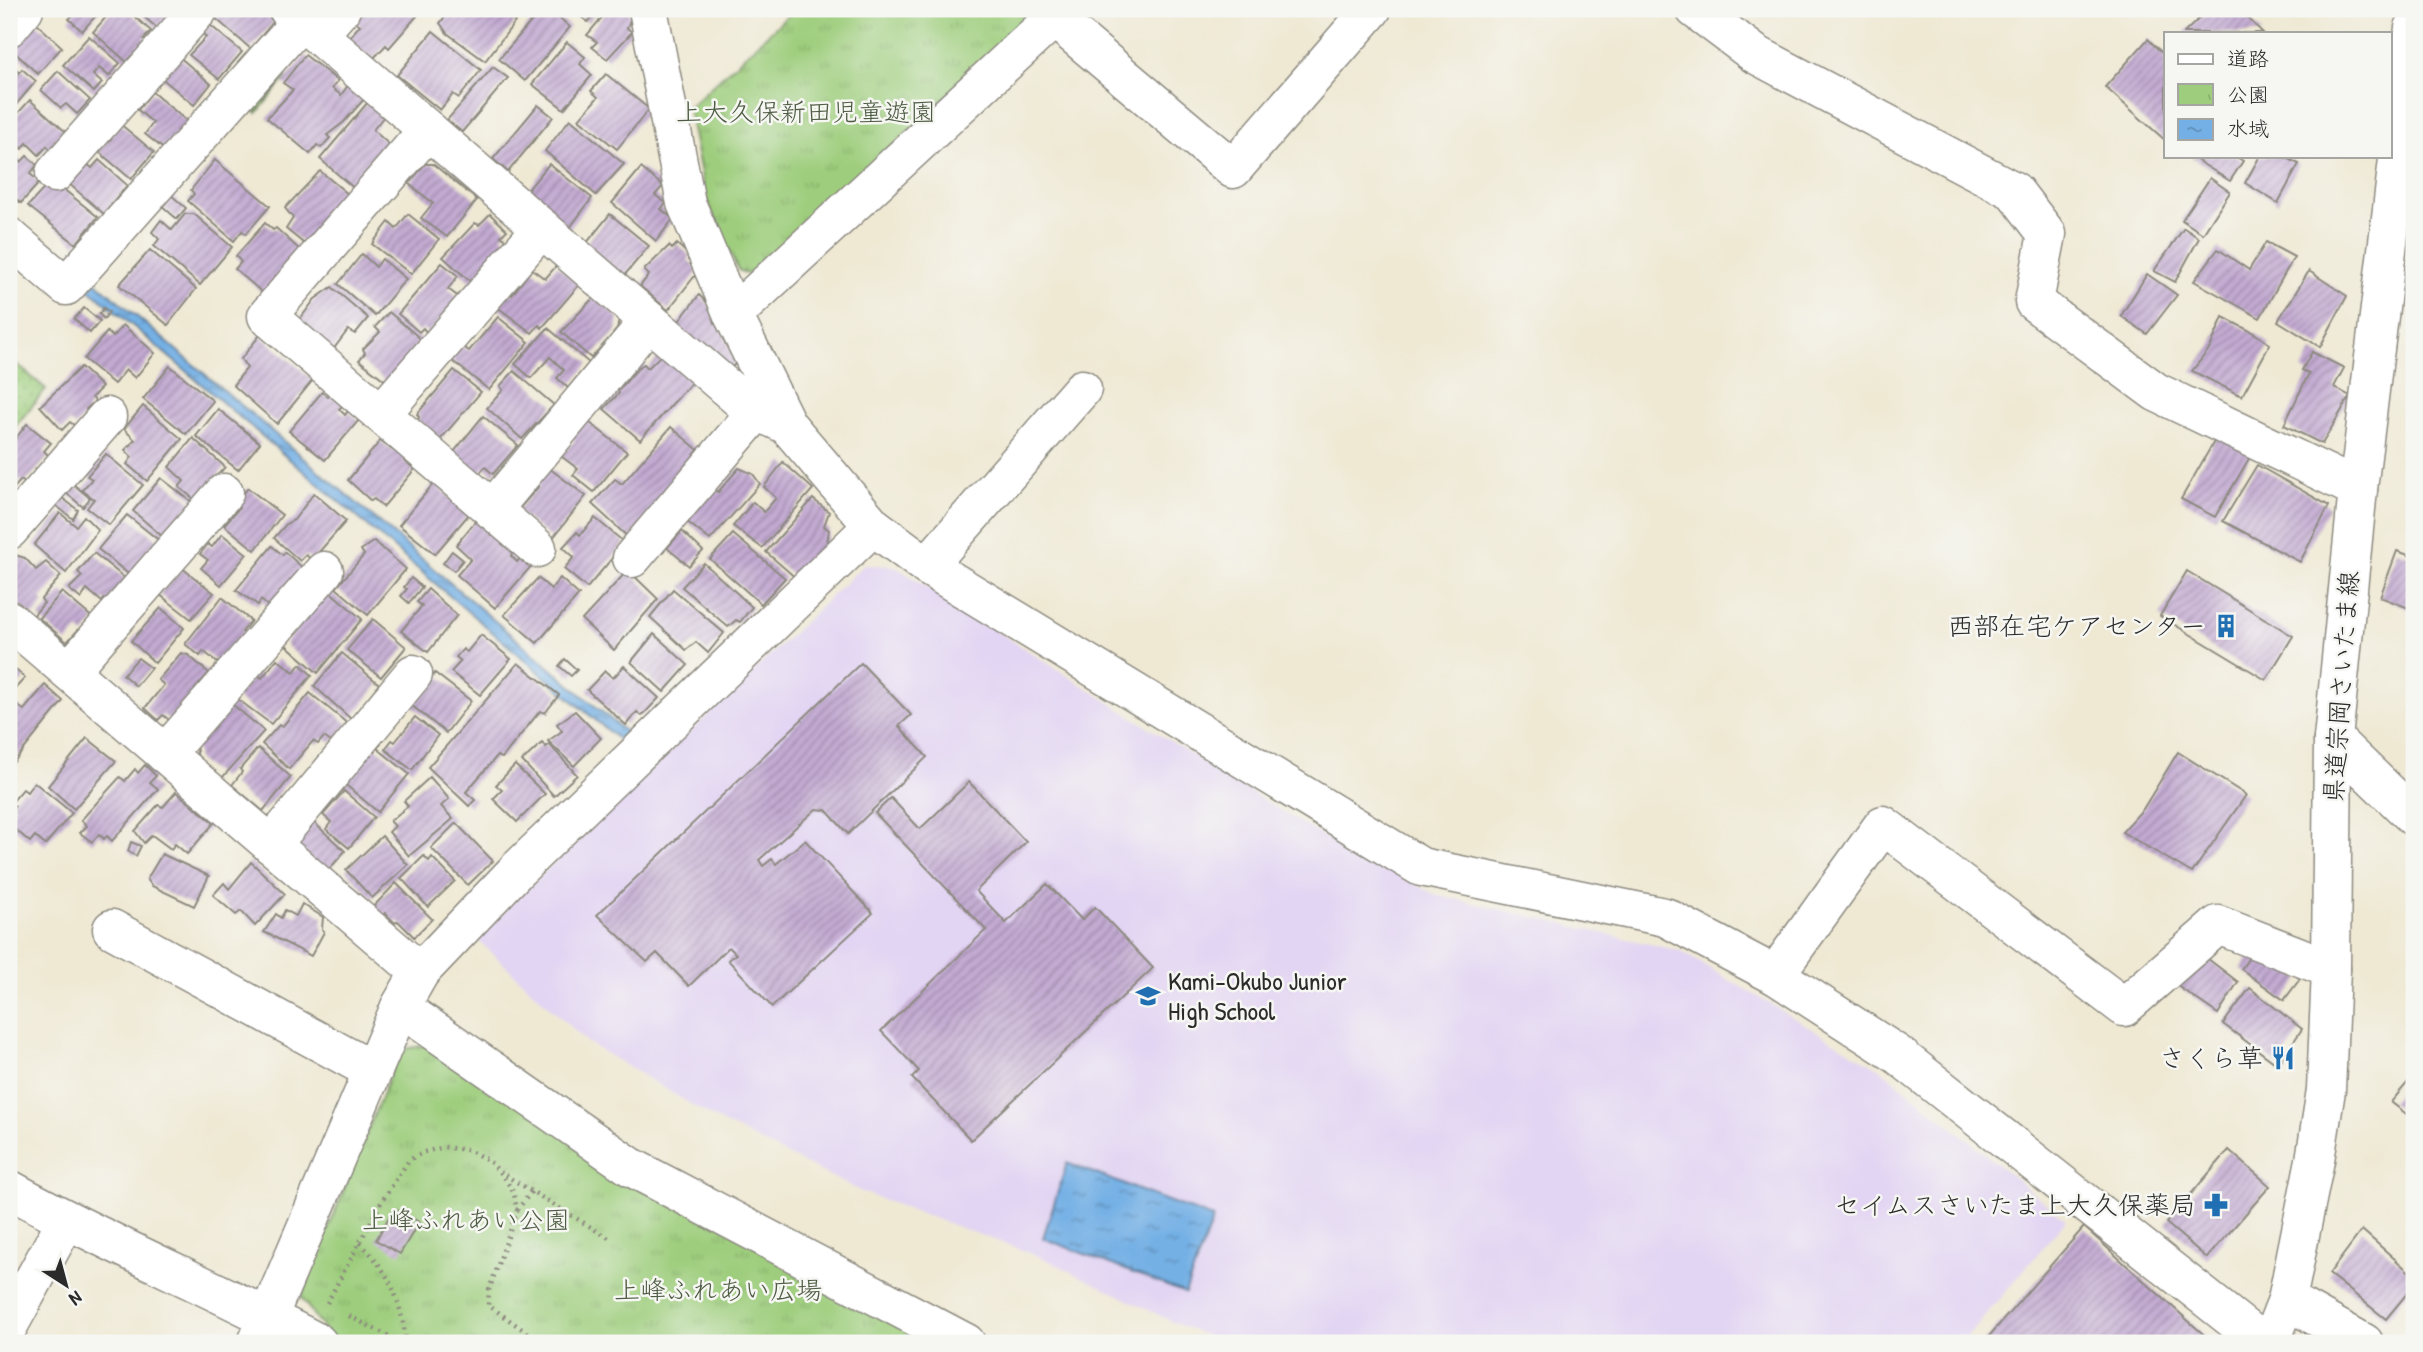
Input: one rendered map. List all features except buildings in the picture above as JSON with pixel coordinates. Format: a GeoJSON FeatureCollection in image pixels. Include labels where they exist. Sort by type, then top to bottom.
{"type":"FeatureCollection","features":[{"type":"Feature","properties":{"kind":"street"},"geometry":{"type":"LineString","coordinates":[[9,27],[24,9]]}},
{"type":"Feature","properties":{"kind":"street"},"geometry":{"type":"LineString","coordinates":[[55,173],[199,9]]}},
{"type":"Feature","properties":{"kind":"street"},"geometry":{"type":"LineString","coordinates":[[648,9],[687,203],[772,418]]}},
{"type":"Feature","properties":{"kind":"street"},"geometry":{"type":"LineString","coordinates":[[733,315],[1058,13],[1233,169],[1373,9]]}},
{"type":"Feature","properties":{"kind":"street"},"geometry":{"type":"LineString","coordinates":[[1695,9],[1755,54],[2014,191],[2047,234],[2034,302],[2156,392],[2357,489]]}},
{"type":"Feature","properties":{"kind":"street"},"geometry":{"type":"LineString","coordinates":[[9,237],[66,286],[312,18],[428,131],[749,407],[772,418],[873,526],[927,566],[1421,867],[1665,917],[1775,975],[1897,1054],[2263,1343]]}},
{"type":"Feature","properties":{"kind":"street","name":"県道宗岡さいたま線"},"geometry":{"type":"LineString","coordinates":[[2270,1343],[2287,1300],[2326,1090],[2331,969],[2333,739],[2357,489],[2414,29]]}},
{"type":"Feature","properties":{"kind":"street"},"geometry":{"type":"LineString","coordinates":[[428,131],[267,316],[537,548]]}},
{"type":"Feature","properties":{"kind":"street"},"geometry":{"type":"LineString","coordinates":[[381,414],[542,228]]}},
{"type":"Feature","properties":{"kind":"street"},"geometry":{"type":"LineString","coordinates":[[492,510],[649,321]]}},
{"type":"Feature","properties":{"kind":"street"},"geometry":{"type":"LineString","coordinates":[[927,566],[1082,389]]}},
{"type":"Feature","properties":{"kind":"street"},"geometry":{"type":"LineString","coordinates":[[9,530],[107,417]]}},
{"type":"Feature","properties":{"kind":"street"},"geometry":{"type":"LineString","coordinates":[[632,558],[772,418]]}},
{"type":"Feature","properties":{"kind":"street"},"geometry":{"type":"LineString","coordinates":[[69,671],[224,493]]}},
{"type":"Feature","properties":{"kind":"street"},"geometry":{"type":"LineString","coordinates":[[262,1330],[400,1007],[420,972],[518,869],[873,526]]}},
{"type":"Feature","properties":{"kind":"street"},"geometry":{"type":"LineString","coordinates":[[165,754],[324,571]]}},
{"type":"Feature","properties":{"kind":"street"},"geometry":{"type":"LineString","coordinates":[[9,620],[420,972]]}},
{"type":"Feature","properties":{"kind":"street"},"geometry":{"type":"LineString","coordinates":[[271,845],[413,674]]}},
{"type":"Feature","properties":{"kind":"street"},"geometry":{"type":"LineString","coordinates":[[2333,739],[2414,817]]}},
{"type":"Feature","properties":{"kind":"street"},"geometry":{"type":"LineString","coordinates":[[1775,975],[1882,825],[2124,1007],[2218,925],[2331,969]]}},
{"type":"Feature","properties":{"kind":"street"},"geometry":{"type":"LineString","coordinates":[[112,929],[373,1071]]}},
{"type":"Feature","properties":{"kind":"street"},"geometry":{"type":"LineString","coordinates":[[400,1007],[631,1167],[966,1343]]}},
{"type":"Feature","properties":{"kind":"street"},"geometry":{"type":"LineString","coordinates":[[9,1189],[262,1330],[318,1343]]}},
{"type":"Feature","properties":{"kind":"street"},"geometry":{"type":"LineString","coordinates":[[9,1325],[66,1221]]}},
{"type":"Feature","properties":{"kind":"street"},"geometry":{"type":"LineString","coordinates":[[2287,1300],[2364,1343]]}},
{"type":"Feature","properties":{"kind":"path"},"geometry":{"type":"LineString","coordinates":[[360,1243],[386,1273],[391,1284],[403,1322],[404,1343],[326,1304],[382,1201],[408,1160],[444,1147],[468,1150],[488,1160],[502,1174],[514,1193],[517,1211]]}},
{"type":"Feature","properties":{"kind":"path"},"geometry":{"type":"LineString","coordinates":[[502,1174],[612,1240]]}},
{"type":"Feature","properties":{"kind":"path"},"geometry":{"type":"LineString","coordinates":[[532,1191],[517,1211],[489,1290],[488,1306],[542,1343]]}},
{"type":"Feature","properties":{"kind":"shaded area","name":"Kami-Okubo Junior High School"},"geometry":{"type":"Polygon","coordinates":[[[864,565],[894,566],[1303,825],[1434,894],[1680,951],[1882,1070],[2066,1220],[1962,1343],[1227,1343],[1179,1325],[1041,1257],[864,1193],[717,1120],[587,1042],[476,938],[864,565]]]}},
{"type":"Feature","properties":{"kind":"green space","name":"上大久保新田児童遊園"},"geometry":{"type":"Polygon","coordinates":[[[795,9],[1016,9],[1028,21],[752,276],[738,270],[706,199],[688,108],[795,9]]]}},
{"type":"Feature","properties":{"kind":"green space"},"geometry":{"type":"Polygon","coordinates":[[[294,55],[282,72],[286,77],[257,113],[245,104],[294,55]]]}},
{"type":"Feature","properties":{"kind":"green space"},"geometry":{"type":"Polygon","coordinates":[[[9,358],[46,389],[9,434],[9,358]]]}},
{"type":"Feature","properties":{"kind":"green space","name":"上峰ふれあい公園"},"geometry":{"type":"Polygon","coordinates":[[[427,1045],[932,1343],[332,1341],[301,1297],[400,1050],[427,1045]]]}},
{"type":"Feature","properties":{"kind":"water"},"geometry":{"type":"Polygon","coordinates":[[[94,280],[628,734],[620,741],[87,287],[94,280]]]}},
{"type":"Feature","properties":{"kind":"water"},"geometry":{"type":"Polygon","coordinates":[[[1067,1163],[1213,1218],[1185,1293],[1043,1238],[1067,1163]]]}},
{"type":"Feature","properties":{"kind":"place","name":"西部在宅ケアセンター"},"geometry":{"type":"Point","coordinates":[2226,626]}},
{"type":"Feature","properties":{"kind":"place","name":"Kami-Okubo Junior High School"},"geometry":{"type":"Point","coordinates":[1148,996]}},
{"type":"Feature","properties":{"kind":"place","name":"さくら草"},"geometry":{"type":"Point","coordinates":[2283,1058]}},
{"type":"Feature","properties":{"kind":"place","name":"セイムスさいたま上大久保薬局"},"geometry":{"type":"Point","coordinates":[2216,1205]}},
{"type":"Feature","properties":{"kind":"park label","name":"上峰ふれあい広場"},"geometry":{"type":"Point","coordinates":[718,1290]}}]}
